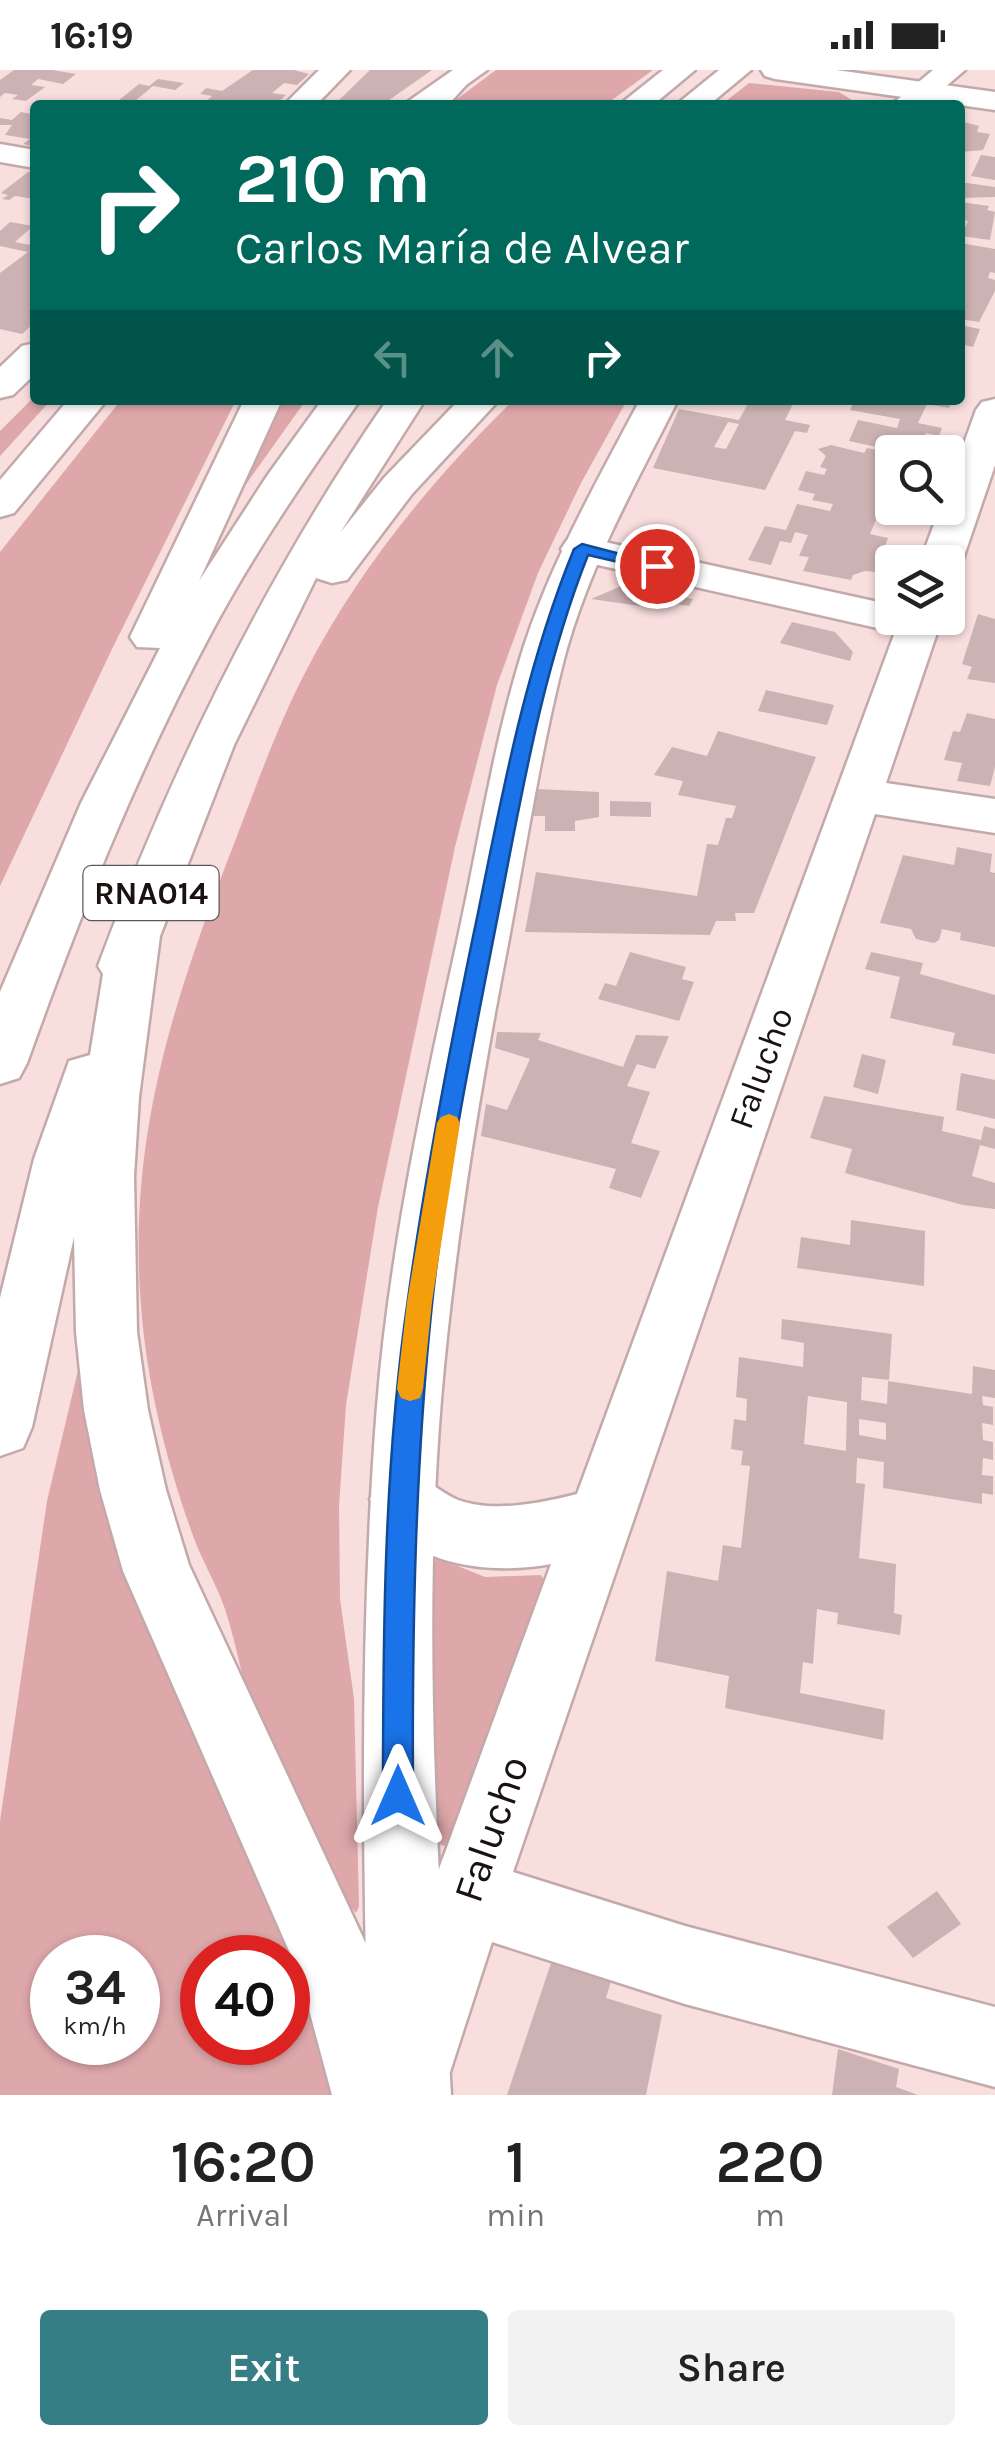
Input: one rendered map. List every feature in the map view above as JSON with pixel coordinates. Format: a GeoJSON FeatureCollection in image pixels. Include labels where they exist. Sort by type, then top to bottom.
{"type":"FeatureCollection","features":[{"type":"Feature","properties":{"kind":"main road"},"geometry":{"type":"LineString","coordinates":[[304,100],[336,70]]}},
{"type":"Feature","properties":{"kind":"main road"},"geometry":{"type":"LineString","coordinates":[[641,100],[681,70]]}},
{"type":"Feature","properties":{"kind":"main road"},"geometry":{"type":"LineString","coordinates":[[698,100],[737,70]]}},
{"type":"Feature","properties":{"kind":"main road"},"geometry":{"type":"LineString","coordinates":[[775,70],[915,98],[955,100]]}},
{"type":"Feature","properties":{"kind":"main road"},"geometry":{"type":"LineString","coordinates":[[915,98],[951,70]]}},
{"type":"Feature","properties":{"kind":"main road"},"geometry":{"type":"LineString","coordinates":[[426,100],[463,77]]}},
{"type":"Feature","properties":{"kind":"main road"},"geometry":{"type":"LineString","coordinates":[[437,100],[463,77]]}},
{"type":"Feature","properties":{"kind":"main road"},"geometry":{"type":"LineString","coordinates":[[965,100],[995,102]]}},
{"type":"Feature","properties":{"kind":"main road"},"geometry":{"type":"LineString","coordinates":[[0,153],[30,158]]}},
{"type":"Feature","properties":{"kind":"main road"},"geometry":{"type":"LineString","coordinates":[[0,387],[30,359]]}},
{"type":"Feature","properties":{"kind":"main road"},"geometry":{"type":"LineString","coordinates":[[0,505],[84,405]]}},
{"type":"Feature","properties":{"kind":"main road"},"geometry":{"type":"LineString","coordinates":[[50,932],[82,825],[143,656],[261,405]]}},
{"type":"Feature","properties":{"kind":"main road","name":"RNA014"},"geometry":{"type":"LineString","coordinates":[[0,1063],[87,841],[176,659],[264,508],[336,405]]}},
{"type":"Feature","properties":{"kind":"main road","name":"RNA014"},"geometry":{"type":"LineString","coordinates":[[0,1427],[64,1159],[135,934],[208,756],[276,609],[337,503],[403,405]]}},
{"type":"Feature","properties":{"kind":"main road"},"geometry":{"type":"LineString","coordinates":[[208,756],[358,536],[430,450],[475,405]]}},
{"type":"Feature","properties":{"kind":"main road"},"geometry":{"type":"LineString","coordinates":[[398,2092],[398,1646],[403,1500],[420,1302],[465,1026],[539,668],[582,549],[656,405]]}},
{"type":"Feature","properties":{"kind":"main road"},"geometry":{"type":"LineString","coordinates":[[950,545],[983,478],[995,410]]}},
{"type":"Feature","properties":{"kind":"main road"},"geometry":{"type":"LineString","coordinates":[[582,549],[875,611]]}},
{"type":"Feature","properties":{"kind":"main road","name":"Falucho"},"geometry":{"type":"LineString","coordinates":[[398,2092],[915,635]]}},
{"type":"Feature","properties":{"kind":"main road"},"geometry":{"type":"LineString","coordinates":[[858,795],[995,816]]}},
{"type":"Feature","properties":{"kind":"main road"},"geometry":{"type":"LineString","coordinates":[[135,934],[120,1025],[102,1195],[106,1353],[123,1452],[157,1570],[338,1972],[398,2092]]}},
{"type":"Feature","properties":{"kind":"main road"},"geometry":{"type":"LineString","coordinates":[[403,1500],[438,1525],[482,1534],[526,1537],[564,1531],[600,1519]]}},
{"type":"Feature","properties":{"kind":"main road"},"geometry":{"type":"LineString","coordinates":[[467,1896],[685,1966],[995,2047]]}},
{"type":"Feature","properties":{"kind":"shaded area"},"geometry":{"type":"Polygon","coordinates":[[[496,70],[653,70],[612,100],[456,100],[496,70]]]}},
{"type":"Feature","properties":{"kind":"shaded area"},"geometry":{"type":"Polygon","coordinates":[[[749,83],[839,92],[852,100],[727,100],[749,83]]]}},
{"type":"Feature","properties":{"kind":"shaded area"},"geometry":{"type":"Polygon","coordinates":[[[30,401],[30,405],[46,405],[0,456],[0,431],[30,401]]]}},
{"type":"Feature","properties":{"kind":"shaded area"},"geometry":{"type":"Polygon","coordinates":[[[117,405],[234,405],[0,886],[0,552],[117,405]]]}},
{"type":"Feature","properties":{"kind":"shaded area"},"geometry":{"type":"Polygon","coordinates":[[[276,405],[302,405],[229,508],[276,405]]]}},
{"type":"Feature","properties":{"kind":"shaded area"},"geometry":{"type":"Polygon","coordinates":[[[509,405],[624,405],[538,573],[497,685],[455,847],[378,1207],[346,1405],[339,1506],[340,1599],[354,1699],[359,1906],[356,1913],[328,1872],[262,1739],[225,1609],[196,1543],[174,1478],[153,1393],[144,1335],[139,1247],[141,1189],[147,1134],[171,1025],[206,917],[274,740],[295,692],[350,596],[400,526],[509,405]]]}},
{"type":"Feature","properties":{"kind":"shaded area"},"geometry":{"type":"Polygon","coordinates":[[[80,1362],[223,1772],[285,1935],[180,1935],[180,2065],[310,2065],[310,2002],[345,2095],[0,2095],[0,1821],[47,1501],[80,1362]]]}},
{"type":"Feature","properties":{"kind":"shaded area"},"geometry":{"type":"Polygon","coordinates":[[[440,1559],[485,1577],[541,1575],[546,1584],[452,1841],[443,1846],[436,1841],[430,1722],[435,1561],[440,1559]]]}},
{"type":"Feature","properties":{"kind":"building"},"geometry":{"type":"Polygon","coordinates":[[[14,70],[76,74],[63,84],[38,79],[31,85],[45,87],[26,101],[12,99],[18,95],[5,93],[0,97],[0,80],[14,70]]]}},
{"type":"Feature","properties":{"kind":"building"},"geometry":{"type":"Polygon","coordinates":[[[253,70],[309,74],[297,85],[284,83],[272,93],[286,95],[280,100],[208,100],[212,96],[200,94],[206,88],[222,91],[253,70]]]}},
{"type":"Feature","properties":{"kind":"building"},"geometry":{"type":"Polygon","coordinates":[[[370,70],[432,70],[389,100],[339,100],[370,70]]]}},
{"type":"Feature","properties":{"kind":"building"},"geometry":{"type":"Polygon","coordinates":[[[158,79],[184,83],[175,90],[153,86],[136,100],[119,100],[139,84],[149,86],[158,79]]]}},
{"type":"Feature","properties":{"kind":"building"},"geometry":{"type":"Polygon","coordinates":[[[21,112],[30,114],[30,139],[5,135],[12,125],[0,125],[0,118],[12,120],[21,112]]]}},
{"type":"Feature","properties":{"kind":"building"},"geometry":{"type":"Polygon","coordinates":[[[965,122],[979,126],[977,132],[990,134],[983,150],[965,152],[965,122]]]}},
{"type":"Feature","properties":{"kind":"building"},"geometry":{"type":"Polygon","coordinates":[[[981,155],[995,157],[995,180],[971,176],[981,155]]]}},
{"type":"Feature","properties":{"kind":"building"},"geometry":{"type":"Polygon","coordinates":[[[30,172],[30,198],[2,199],[8,195],[1,193],[30,172]]]}},
{"type":"Feature","properties":{"kind":"building"},"geometry":{"type":"Polygon","coordinates":[[[965,183],[995,187],[995,197],[965,198],[965,183]]]}},
{"type":"Feature","properties":{"kind":"building"},"geometry":{"type":"Polygon","coordinates":[[[965,203],[989,206],[987,210],[995,212],[990,240],[965,237],[965,203]]]}},
{"type":"Feature","properties":{"kind":"building"},"geometry":{"type":"Polygon","coordinates":[[[10,222],[30,225],[15,242],[30,245],[30,327],[22,334],[0,329],[0,273],[28,252],[0,246],[0,231],[10,222]]]}},
{"type":"Feature","properties":{"kind":"building"},"geometry":{"type":"Polygon","coordinates":[[[965,244],[995,249],[995,273],[990,272],[988,278],[995,280],[995,291],[979,322],[965,320],[965,244]]]}},
{"type":"Feature","properties":{"kind":"building"},"geometry":{"type":"Polygon","coordinates":[[[965,326],[980,329],[973,347],[965,345],[965,326]]]}},
{"type":"Feature","properties":{"kind":"building"},"geometry":{"type":"Polygon","coordinates":[[[747,405],[792,405],[785,420],[810,425],[807,433],[795,431],[765,490],[653,468],[679,409],[739,420],[747,405]],[[728,422],[714,447],[726,449],[739,424],[728,422]]]}},
{"type":"Feature","properties":{"kind":"building"},"geometry":{"type":"Polygon","coordinates":[[[852,405],[927,405],[918,423],[942,428],[939,435],[875,435],[875,447],[849,441],[858,420],[897,428],[900,419],[850,410],[852,405]]]}},
{"type":"Feature","properties":{"kind":"building"},"geometry":{"type":"Polygon","coordinates":[[[831,445],[864,453],[867,448],[875,450],[875,522],[870,534],[888,538],[885,545],[875,545],[875,572],[853,575],[851,580],[803,571],[809,557],[799,556],[808,535],[795,532],[791,543],[780,541],[771,565],[748,560],[765,526],[786,530],[797,504],[830,511],[833,504],[812,500],[815,494],[798,490],[806,471],[824,475],[827,469],[820,467],[826,456],[818,449],[831,445]]]}},
{"type":"Feature","properties":{"kind":"building"},"geometry":{"type":"Polygon","coordinates":[[[626,584],[693,599],[689,606],[664,602],[662,609],[591,599],[626,584]]]}},
{"type":"Feature","properties":{"kind":"building"},"geometry":{"type":"Polygon","coordinates":[[[978,614],[995,619],[995,683],[967,679],[972,667],[962,664],[978,614]]]}},
{"type":"Feature","properties":{"kind":"building"},"geometry":{"type":"Polygon","coordinates":[[[792,622],[835,632],[853,652],[850,661],[780,643],[792,622]]]}},
{"type":"Feature","properties":{"kind":"building"},"geometry":{"type":"Polygon","coordinates":[[[766,690],[834,705],[827,725],[758,711],[766,690]]]}},
{"type":"Feature","properties":{"kind":"building"},"geometry":{"type":"Polygon","coordinates":[[[967,713],[995,719],[995,767],[990,786],[957,781],[962,763],[944,760],[953,731],[960,732],[967,713]]]}},
{"type":"Feature","properties":{"kind":"building"},"geometry":{"type":"Polygon","coordinates":[[[718,731],[816,757],[754,913],[735,913],[736,921],[716,921],[710,935],[525,932],[536,872],[697,896],[707,844],[718,845],[726,818],[732,818],[736,806],[678,795],[683,781],[654,775],[672,747],[707,756],[718,731]]]}},
{"type":"Feature","properties":{"kind":"building"},"geometry":{"type":"Polygon","coordinates":[[[537,789],[599,792],[599,817],[575,821],[575,831],[545,831],[545,816],[530,816],[537,789]]]}},
{"type":"Feature","properties":{"kind":"building"},"geometry":{"type":"Polygon","coordinates":[[[610,801],[651,802],[651,817],[610,816],[610,801]]]}},
{"type":"Feature","properties":{"kind":"building"},"geometry":{"type":"Polygon","coordinates":[[[957,847],[992,854],[995,947],[960,940],[961,933],[942,929],[934,943],[916,939],[911,929],[880,923],[903,855],[954,865],[957,847]]]}},
{"type":"Feature","properties":{"kind":"building"},"geometry":{"type":"Polygon","coordinates":[[[630,952],[686,967],[682,979],[694,982],[679,1021],[598,999],[605,983],[616,986],[630,952]]]}},
{"type":"Feature","properties":{"kind":"building"},"geometry":{"type":"Polygon","coordinates":[[[871,952],[923,963],[920,974],[995,995],[995,1054],[952,1045],[955,1033],[890,1018],[900,977],[865,969],[871,952]]]}},
{"type":"Feature","properties":{"kind":"building"},"geometry":{"type":"Polygon","coordinates":[[[497,1032],[541,1033],[538,1040],[623,1067],[636,1035],[669,1036],[655,1069],[637,1064],[627,1086],[650,1092],[631,1143],[660,1151],[641,1198],[609,1188],[616,1169],[481,1136],[486,1104],[507,1110],[530,1059],[495,1048],[497,1032]]]}},
{"type":"Feature","properties":{"kind":"building"},"geometry":{"type":"Polygon","coordinates":[[[862,1054],[886,1060],[878,1094],[853,1087],[862,1054]]]}},
{"type":"Feature","properties":{"kind":"building"},"geometry":{"type":"Polygon","coordinates":[[[961,1073],[995,1080],[995,1119],[956,1110],[961,1073]]]}},
{"type":"Feature","properties":{"kind":"building"},"geometry":{"type":"Polygon","coordinates":[[[824,1096],[944,1117],[942,1131],[981,1140],[984,1126],[995,1129],[995,1149],[980,1145],[972,1176],[995,1183],[995,1209],[963,1205],[845,1173],[852,1149],[810,1138],[824,1096]]]}},
{"type":"Feature","properties":{"kind":"building"},"geometry":{"type":"Polygon","coordinates":[[[851,1220],[925,1231],[924,1286],[797,1268],[801,1237],[850,1245],[851,1220]]]}},
{"type":"Feature","properties":{"kind":"building"},"geometry":{"type":"Polygon","coordinates":[[[782,1319],[892,1334],[889,1380],[862,1377],[861,1400],[887,1404],[888,1381],[972,1394],[973,1366],[995,1370],[995,1398],[982,1396],[983,1405],[993,1407],[993,1425],[982,1423],[983,1440],[993,1442],[993,1460],[983,1458],[982,1475],[993,1476],[993,1495],[982,1493],[982,1504],[883,1488],[884,1462],[857,1458],[856,1483],[865,1484],[859,1558],[896,1564],[894,1613],[902,1615],[900,1635],[837,1624],[838,1613],[817,1609],[813,1664],[803,1662],[800,1693],[885,1710],[883,1740],[725,1708],[729,1676],[655,1661],[667,1571],[718,1581],[723,1545],[741,1548],[750,1466],[741,1465],[743,1451],[731,1449],[734,1419],[746,1421],[747,1399],[736,1397],[739,1357],[803,1367],[804,1343],[781,1339],[782,1319]],[[808,1396],[804,1444],[846,1451],[847,1402],[808,1396]],[[859,1419],[859,1435],[886,1440],[886,1423],[859,1419]]]}},
{"type":"Feature","properties":{"kind":"building"},"geometry":{"type":"Polygon","coordinates":[[[937,1891],[961,1924],[913,1958],[887,1927],[937,1891]]]}},
{"type":"Feature","properties":{"kind":"building"},"geometry":{"type":"Polygon","coordinates":[[[551,1963],[611,1981],[606,1998],[662,2015],[646,2095],[507,2095],[551,1963]]]}},
{"type":"Feature","properties":{"kind":"building"},"geometry":{"type":"Polygon","coordinates":[[[838,2049],[899,2069],[896,2087],[918,2095],[832,2095],[838,2049]]]}},
{"type":"Feature","properties":{"kind":"slow traffic"},"geometry":{"type":"LineString","coordinates":[[410,1389],[432,1214],[449,1123]]}},
{"type":"Feature","properties":{"kind":"route"},"geometry":{"type":"LineString","coordinates":[[398,1796],[403,1500],[420,1302],[465,1026],[526,724],[556,614],[582,549],[657,566]]}}]}
